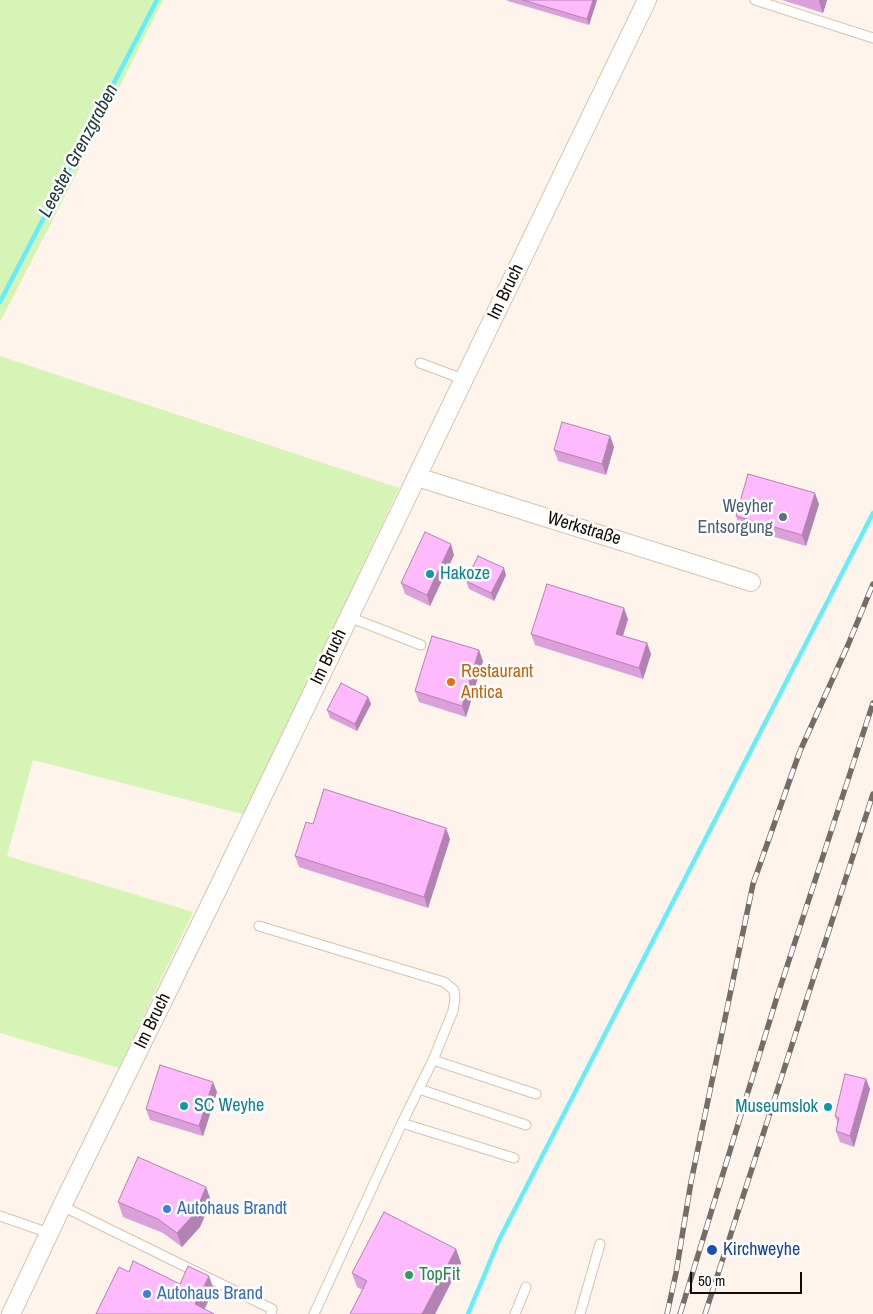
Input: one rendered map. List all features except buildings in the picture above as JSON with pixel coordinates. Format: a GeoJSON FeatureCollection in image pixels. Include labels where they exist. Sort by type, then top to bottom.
{"type":"FeatureCollection","features":[{"type":"Feature","properties":{"kind":"street","name":"Im Bruch"},"geometry":{"type":"LineString","coordinates":[[11,1314],[49,1232],[647,0]]}},
{"type":"Feature","properties":{"kind":"street","name":"Werkstraße"},"geometry":{"type":"LineString","coordinates":[[417,476],[751,582]]}},
{"type":"Feature","properties":{"kind":"lane"},"geometry":{"type":"LineString","coordinates":[[755,0],[873,38]]}},
{"type":"Feature","properties":{"kind":"lane"},"geometry":{"type":"LineString","coordinates":[[420,363],[463,379]]}},
{"type":"Feature","properties":{"kind":"lane"},"geometry":{"type":"LineString","coordinates":[[349,617],[421,645]]}},
{"type":"Feature","properties":{"kind":"lane"},"geometry":{"type":"LineString","coordinates":[[259,926],[444,982],[454,990],[453,1011],[434,1060],[402,1123],[314,1314]]}},
{"type":"Feature","properties":{"kind":"lane"},"geometry":{"type":"LineString","coordinates":[[434,1060],[536,1094]]}},
{"type":"Feature","properties":{"kind":"lane"},"geometry":{"type":"LineString","coordinates":[[420,1089],[526,1125]]}},
{"type":"Feature","properties":{"kind":"lane"},"geometry":{"type":"LineString","coordinates":[[402,1123],[514,1158]]}},
{"type":"Feature","properties":{"kind":"lane"},"geometry":{"type":"LineString","coordinates":[[62,1206],[272,1309],[272,1314]]}},
{"type":"Feature","properties":{"kind":"lane"},"geometry":{"type":"LineString","coordinates":[[0,1216],[49,1232]]}},
{"type":"Feature","properties":{"kind":"lane"},"geometry":{"type":"LineString","coordinates":[[580,1314],[600,1244]]}},
{"type":"Feature","properties":{"kind":"lane"},"geometry":{"type":"LineString","coordinates":[[516,1314],[526,1286]]}},
{"type":"Feature","properties":{"kind":"green space"},"geometry":{"type":"Polygon","coordinates":[[[0,0],[163,0],[0,322],[0,0]]]}},
{"type":"Feature","properties":{"kind":"green space"},"geometry":{"type":"Polygon","coordinates":[[[0,356],[399,488],[246,815],[33,760],[7,856],[193,912],[119,1068],[0,1033],[0,356]]]}},
{"type":"Feature","properties":{"kind":"waterway","name":"Leester Grenzgraben"},"geometry":{"type":"LineString","coordinates":[[0,302],[157,0]]}},
{"type":"Feature","properties":{"kind":"waterway"},"geometry":{"type":"LineString","coordinates":[[468,1314],[499,1240],[873,513]]}},
{"type":"Feature","properties":{"kind":"railway"},"geometry":{"type":"LineString","coordinates":[[667,1314],[676,1273],[691,1182],[753,884],[800,751],[848,645],[873,584]]}},
{"type":"Feature","properties":{"kind":"railway"},"geometry":{"type":"LineString","coordinates":[[680,1314],[777,997],[873,703]]}},
{"type":"Feature","properties":{"kind":"railway"},"geometry":{"type":"LineString","coordinates":[[705,1314],[873,794]]}},
{"type":"Feature","properties":{"kind":"place","name":"Weyher Entsorgung"},"geometry":{"type":"Point","coordinates":[783,517]}},
{"type":"Feature","properties":{"kind":"place","name":"Hakoze"},"geometry":{"type":"Point","coordinates":[430,574]}},
{"type":"Feature","properties":{"kind":"place","name":"Restaurant Antica"},"geometry":{"type":"Point","coordinates":[451,682]}},
{"type":"Feature","properties":{"kind":"place","name":"SC Weyhe"},"geometry":{"type":"Point","coordinates":[184,1106]}},
{"type":"Feature","properties":{"kind":"place","name":"Museumslok"},"geometry":{"type":"Point","coordinates":[828,1107]}},
{"type":"Feature","properties":{"kind":"place","name":"Autohaus Brandt"},"geometry":{"type":"Point","coordinates":[167,1209]}},
{"type":"Feature","properties":{"kind":"place","name":"Kirchweyhe"},"geometry":{"type":"Point","coordinates":[712,1250]}},
{"type":"Feature","properties":{"kind":"place","name":"TopFit"},"geometry":{"type":"Point","coordinates":[409,1275]}},
{"type":"Feature","properties":{"kind":"place","name":"Autohaus Brand"},"geometry":{"type":"Point","coordinates":[147,1294]}}]}
